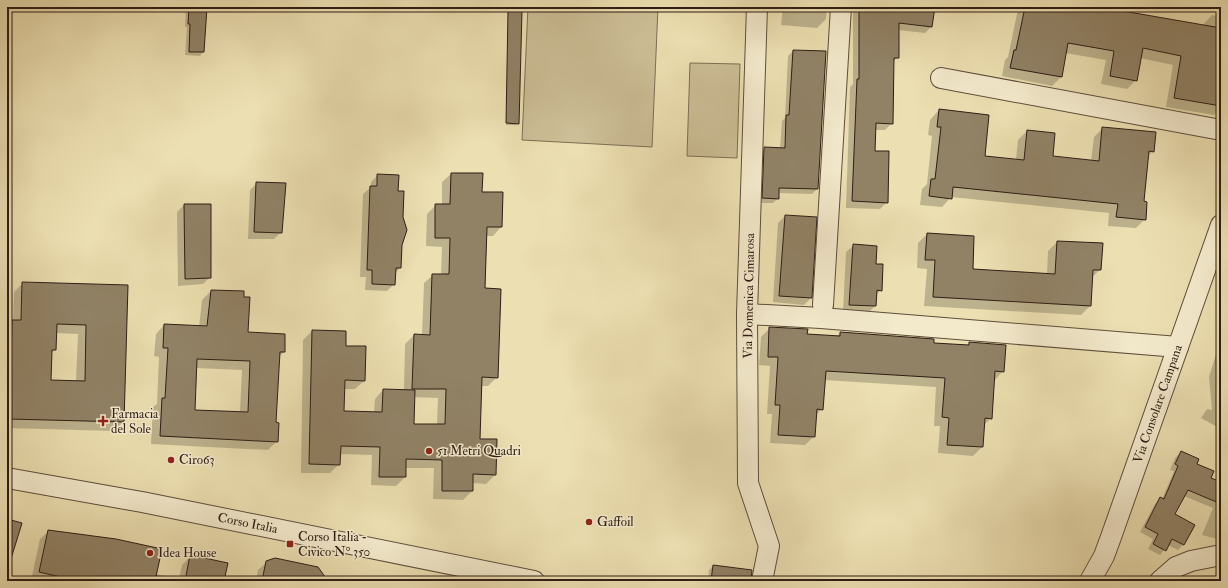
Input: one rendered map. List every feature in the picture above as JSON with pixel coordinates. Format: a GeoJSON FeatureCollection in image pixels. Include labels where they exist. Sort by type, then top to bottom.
{"type":"FeatureCollection","features":[{"type":"Feature","properties":{"kind":"street","name":"Via Domenica Cimarosa"},"geometry":{"type":"LineString","coordinates":[[757,7],[747,314],[748,483],[769,546],[762,581]]}},
{"type":"Feature","properties":{"kind":"street"},"geometry":{"type":"LineString","coordinates":[[823,305],[841,7]]}},
{"type":"Feature","properties":{"kind":"street"},"geometry":{"type":"LineString","coordinates":[[941,78],[1221,130]]}},
{"type":"Feature","properties":{"kind":"street","name":"Via Consolare Campana"},"geometry":{"type":"LineString","coordinates":[[1090,581],[1104,556],[1111,537],[1221,225]]}},
{"type":"Feature","properties":{"kind":"street"},"geometry":{"type":"LineString","coordinates":[[747,314],[821,318],[1178,347]]}},
{"type":"Feature","properties":{"kind":"street","name":"Corso Italia"},"geometry":{"type":"LineString","coordinates":[[7,478],[142,502],[534,581]]}},
{"type":"Feature","properties":{"kind":"street"},"geometry":{"type":"LineString","coordinates":[[1160,581],[1176,567],[1191,561],[1221,555]]}},
{"type":"Feature","properties":{"kind":"shaded area"},"geometry":{"type":"Polygon","coordinates":[[[528,7],[658,7],[652,147],[522,140],[528,7]]]}},
{"type":"Feature","properties":{"kind":"shaded area"},"geometry":{"type":"Polygon","coordinates":[[[690,63],[740,64],[737,158],[687,156],[690,63]]]}},
{"type":"Feature","properties":{"kind":"building"},"geometry":{"type":"Polygon","coordinates":[[[189,7],[207,7],[204,52],[189,52],[189,7]]]}},
{"type":"Feature","properties":{"kind":"building"},"geometry":{"type":"Polygon","coordinates":[[[859,7],[935,7],[932,27],[899,23],[899,58],[894,58],[893,124],[876,123],[875,151],[889,151],[888,203],[852,201],[857,79],[859,79],[859,7]]]}},
{"type":"Feature","properties":{"kind":"building"},"geometry":{"type":"Polygon","coordinates":[[[1025,7],[1100,7],[1221,28],[1221,106],[1174,98],[1181,56],[1143,48],[1137,81],[1110,76],[1114,51],[1068,43],[1062,77],[1010,68],[1014,50],[1016,50],[1025,7]]]}},
{"type":"Feature","properties":{"kind":"building"},"geometry":{"type":"Polygon","coordinates":[[[508,11],[522,11],[519,124],[506,123],[508,11]]]}},
{"type":"Feature","properties":{"kind":"building"},"geometry":{"type":"Polygon","coordinates":[[[793,50],[826,51],[818,189],[779,188],[779,199],[762,198],[764,147],[785,148],[786,115],[789,115],[793,50]]]}},
{"type":"Feature","properties":{"kind":"building"},"geometry":{"type":"Polygon","coordinates":[[[939,109],[989,115],[985,156],[1024,160],[1027,130],[1055,133],[1053,156],[1099,161],[1102,127],[1156,132],[1154,152],[1149,151],[1144,201],[1147,202],[1146,220],[1116,217],[1118,204],[953,187],[952,199],[929,196],[931,179],[935,179],[941,127],[937,127],[939,109]]]}},
{"type":"Feature","properties":{"kind":"building"},"geometry":{"type":"Polygon","coordinates":[[[451,173],[483,173],[482,192],[503,192],[502,227],[487,227],[485,288],[501,289],[498,378],[482,377],[480,439],[497,439],[496,475],[473,474],[473,491],[442,491],[442,460],[406,459],[406,477],[379,477],[380,447],[341,446],[340,465],[309,464],[312,330],[346,331],[346,346],[366,346],[365,381],[345,380],[344,411],[382,412],[383,389],[415,390],[414,424],[445,424],[446,389],[412,389],[414,334],[430,335],[432,274],[449,274],[450,238],[435,238],[435,204],[450,204],[451,173]]]}},
{"type":"Feature","properties":{"kind":"building"},"geometry":{"type":"Polygon","coordinates":[[[377,174],[399,175],[398,191],[404,191],[403,217],[407,230],[402,245],[401,268],[396,268],[395,285],[372,284],[372,270],[367,270],[370,186],[377,186],[377,174]]]}},
{"type":"Feature","properties":{"kind":"building"},"geometry":{"type":"Polygon","coordinates":[[[256,182],[286,183],[282,233],[254,232],[256,182]]]}},
{"type":"Feature","properties":{"kind":"building"},"geometry":{"type":"Polygon","coordinates":[[[184,204],[211,204],[211,278],[185,279],[184,204]]]}},
{"type":"Feature","properties":{"kind":"building"},"geometry":{"type":"Polygon","coordinates":[[[785,215],[817,217],[812,298],[779,296],[785,215]]]}},
{"type":"Feature","properties":{"kind":"building"},"geometry":{"type":"Polygon","coordinates":[[[927,233],[974,236],[973,269],[1055,274],[1057,241],[1103,243],[1101,270],[1093,270],[1091,306],[933,297],[935,260],[925,260],[927,233]]]}},
{"type":"Feature","properties":{"kind":"building"},"geometry":{"type":"Polygon","coordinates":[[[853,244],[877,246],[876,264],[883,264],[882,291],[877,290],[876,306],[849,305],[853,244]]]}},
{"type":"Feature","properties":{"kind":"building"},"geometry":{"type":"Polygon","coordinates":[[[22,282],[128,285],[124,422],[9,419],[12,320],[21,320],[22,282]],[[57,324],[56,350],[52,350],[51,380],[85,381],[86,325],[57,324]]]}},
{"type":"Feature","properties":{"kind":"building"},"geometry":{"type":"Polygon","coordinates":[[[211,290],[244,291],[244,297],[250,297],[248,332],[285,334],[285,352],[280,352],[276,422],[279,423],[278,442],[160,436],[162,398],[165,398],[168,348],[163,348],[164,324],[207,326],[211,290]],[[197,359],[195,410],[248,412],[250,361],[197,359]]]}},
{"type":"Feature","properties":{"kind":"building"},"geometry":{"type":"Polygon","coordinates":[[[769,327],[808,329],[807,334],[840,336],[840,332],[934,339],[934,343],[969,345],[969,342],[1006,345],[1004,372],[995,371],[992,419],[985,418],[983,447],[947,445],[949,418],[942,417],[945,378],[826,371],[823,410],[817,409],[815,437],[778,435],[780,405],[775,405],[778,357],[768,357],[769,327]]]}},
{"type":"Feature","properties":{"kind":"building"},"geometry":{"type":"Polygon","coordinates":[[[1181,451],[1199,459],[1197,464],[1214,471],[1211,478],[1221,482],[1221,504],[1188,490],[1175,514],[1195,525],[1184,545],[1172,539],[1166,551],[1153,544],[1158,534],[1145,527],[1160,497],[1164,499],[1178,466],[1175,464],[1181,451]]]}},
{"type":"Feature","properties":{"kind":"building"},"geometry":{"type":"Polygon","coordinates":[[[7,519],[22,523],[10,562],[7,562],[7,519]]]}},
{"type":"Feature","properties":{"kind":"building"},"geometry":{"type":"Polygon","coordinates":[[[48,530],[116,539],[162,549],[155,581],[78,581],[39,572],[48,530]]]}},
{"type":"Feature","properties":{"kind":"building"},"geometry":{"type":"Polygon","coordinates":[[[190,555],[228,563],[224,581],[185,581],[190,555]]]}},
{"type":"Feature","properties":{"kind":"building"},"geometry":{"type":"Polygon","coordinates":[[[275,558],[318,567],[328,581],[262,581],[266,561],[275,558]]]}},
{"type":"Feature","properties":{"kind":"building"},"geometry":{"type":"Polygon","coordinates":[[[713,565],[752,570],[751,581],[711,581],[713,565]]]}},
{"type":"Feature","properties":{"kind":"place","name":"Farmacia del Sole"},"geometry":{"type":"Point","coordinates":[103,421]}},
{"type":"Feature","properties":{"kind":"place","name":"51 Metri Quadri"},"geometry":{"type":"Point","coordinates":[429,451]}},
{"type":"Feature","properties":{"kind":"place","name":"Ciro63"},"geometry":{"type":"Point","coordinates":[171,460]}},
{"type":"Feature","properties":{"kind":"place","name":"Gaffoil"},"geometry":{"type":"Point","coordinates":[589,522]}},
{"type":"Feature","properties":{"kind":"place","name":"Corso Italia - Civico N° 350"},"geometry":{"type":"Point","coordinates":[290,544]}},
{"type":"Feature","properties":{"kind":"place","name":"Idea House"},"geometry":{"type":"Point","coordinates":[150,553]}}]}
